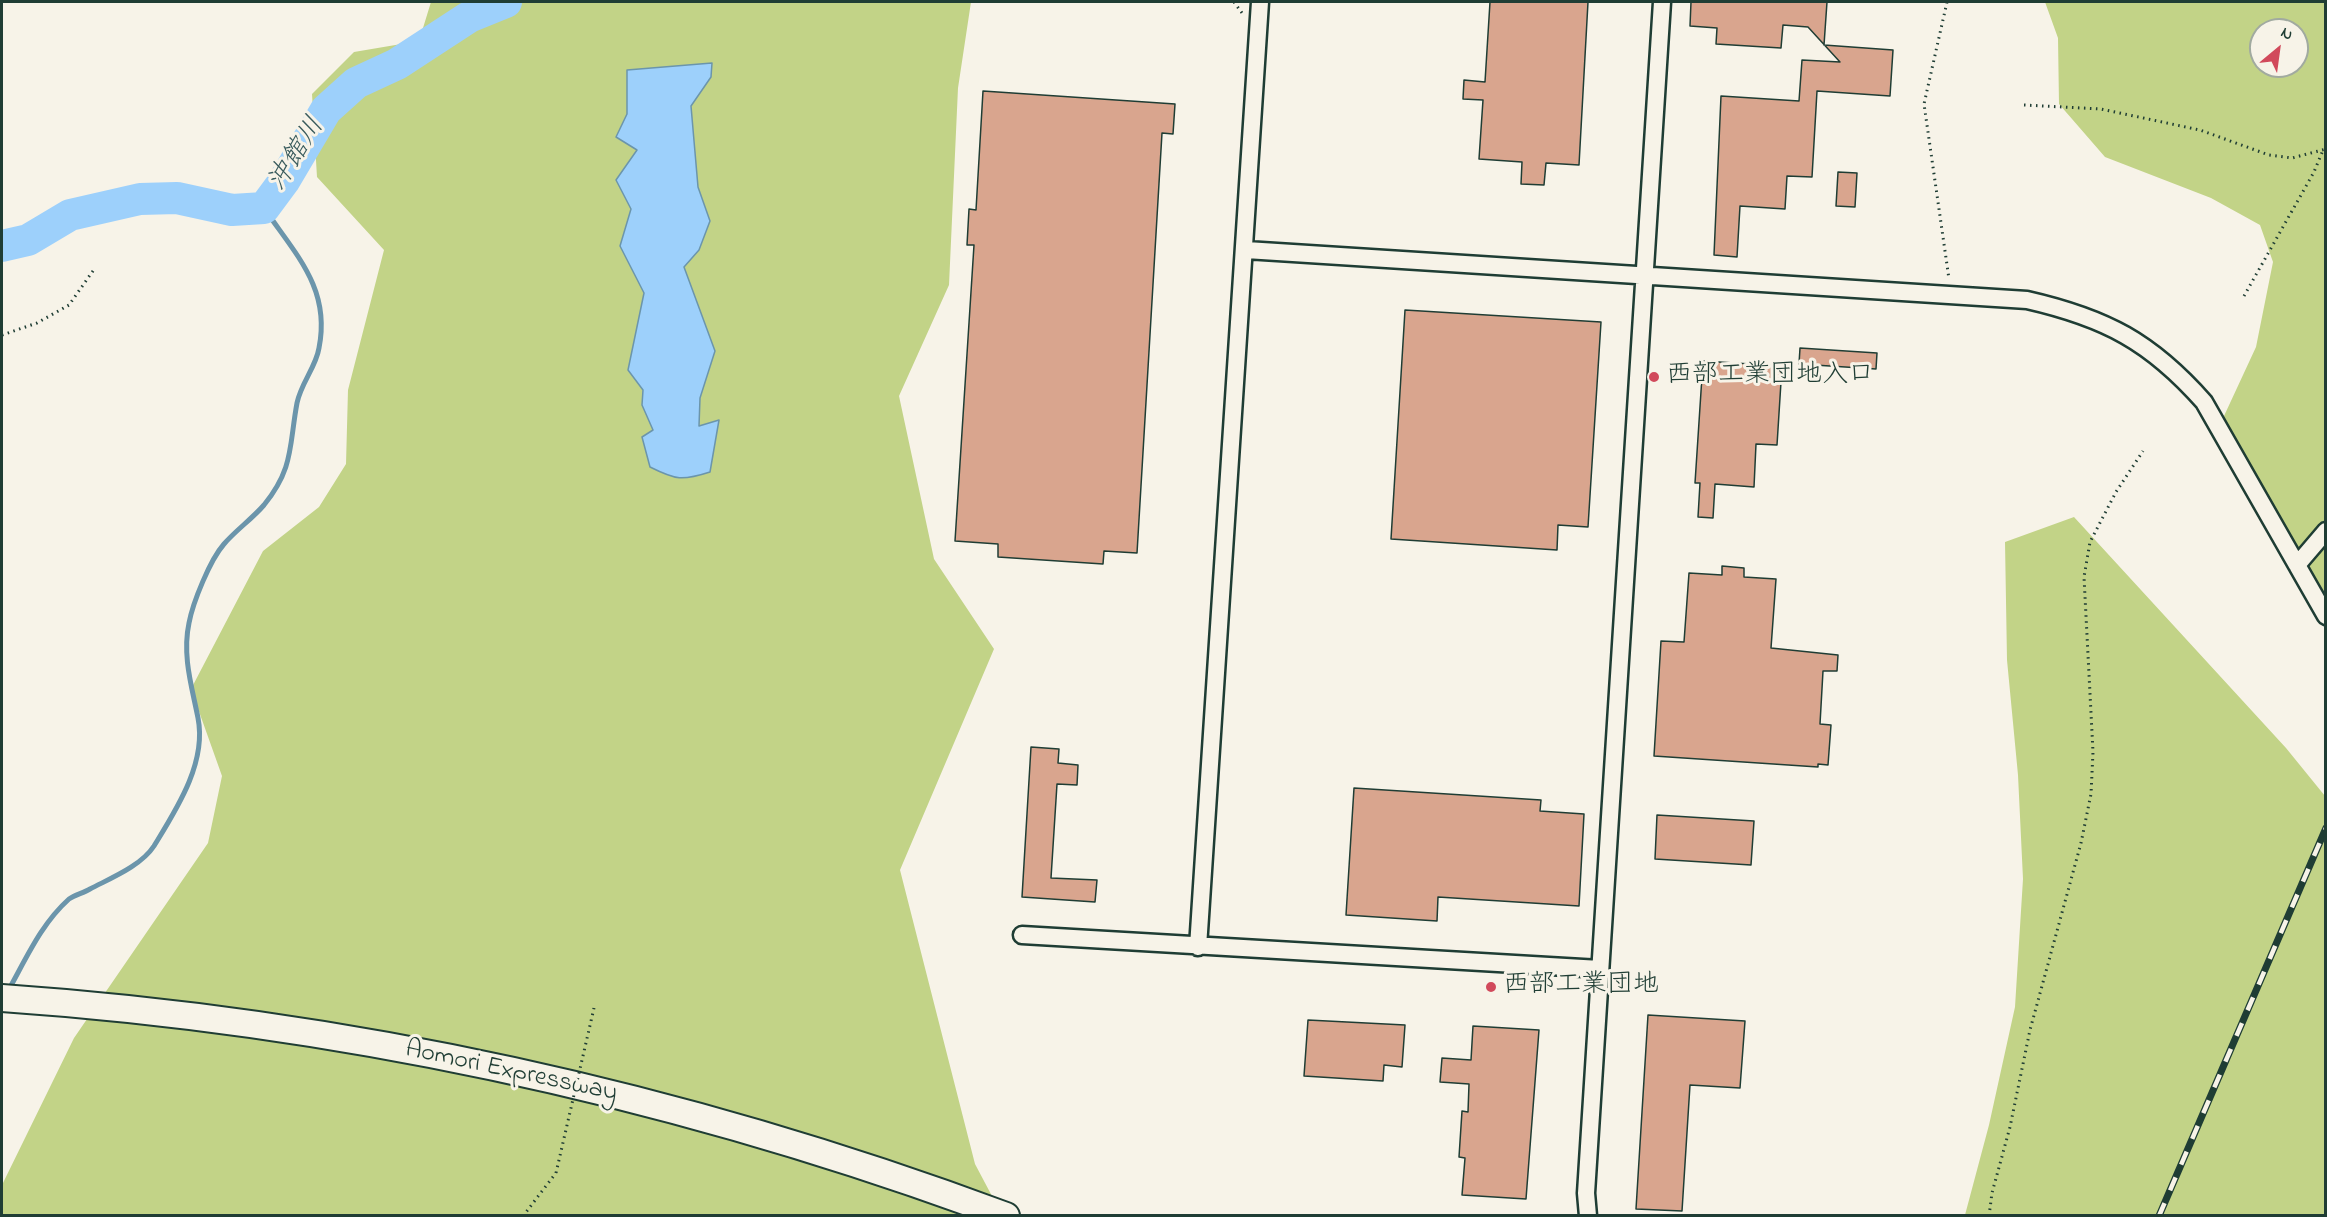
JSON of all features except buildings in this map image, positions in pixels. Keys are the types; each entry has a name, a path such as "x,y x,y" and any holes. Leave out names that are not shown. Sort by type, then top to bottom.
{"highway":[{"name":"Aomori Expressway","path":"2,999 89,1005 238,1022 497,1066 662,1105 786,1140 907,1179 1006,1215"}],"street":[{"path":"1198,947 1260,2"},
{"path":"1588,1215 1586,1193 1662,2"},
{"path":"1245,250 2027,300 2071,310 2113,327 2150,350 2180,375 2204,402 2325,616"},
{"path":"2297,565 2325,531"},
{"path":"1022,935 1600,969"}],"path":[{"path":"1947,2 1924,104 1952,295"},
{"path":"2024,105 2101,109 2200,130 2269,155 2292,158 2324,149"},
{"path":"2244,296 2314,172 2324,149"},
{"path":"2,335 38,323 69,305 95,268"},
{"path":"1989,1215 1992,1193 2010,1127 2030,1030 2091,794 2093,752 2084,577 2090,542 2116,492 2143,451"},
{"path":"523,1215 556,1173 594,1008"}],"green space":[{"path":"431,2 971,2 958,88 949,285 899,396 934,559 994,649 900,870 975,1164 1002,1215 2,1216 2,1185 74,1038 208,843 222,776 191,689 263,551 319,507 346,464 348,390 384,250 317,177 312,94 354,52 419,41","holes":["711,77 691,106 698,187 710,221 699,250 683,267 715,351 700,398 699,426 719,421 650,467 653,430 642,405 643,390 628,370 644,293 620,246 631,209 616,180 637,150 616,137 627,114"]},
{"path":"2045,2 2325,2 2325,616 2230,450 2224,416 2256,347 2273,262 2260,225 2211,198 2105,157 2059,104 2058,38"},
{"path":"2074,517 2286,748 2325,796 2325,1215 1965,1215 1989,1125 2015,1007 2023,879 2018,775 2007,660 2005,542"}],"water":[{"path":"712,63 711,77 691,106 698,187 710,221 699,250 684,267 715,351 700,398 699,426 719,420 710,472 679,478 666,475 650,467 642,437 653,430 642,405 643,390 628,370 644,293 620,246 631,209 616,180 637,150 616,137 627,114 627,70"}],"waterway":[{"name":"沖館川","path":"2,246 28,240 70,215 140,199 177,198 232,210 264,208 284,181 326,110 356,83 397,64 469,17 506,2"},
{"path":"8,991 42,931 69,899 125,871 141,860 154,846 180,802 194,769 200,735 187,659 187,635 191,614 198,593 219,551 264,505 281,480 289,456 299,396 319,348 320,307 315,289 298,257 264,208"}],"railway":[{"path":"2159,1216 2326,828"}],"place":[{"name":"西部工業団地入口","path":"1654,377"},
{"name":"西部工業団地","path":"1491,987"}]}
